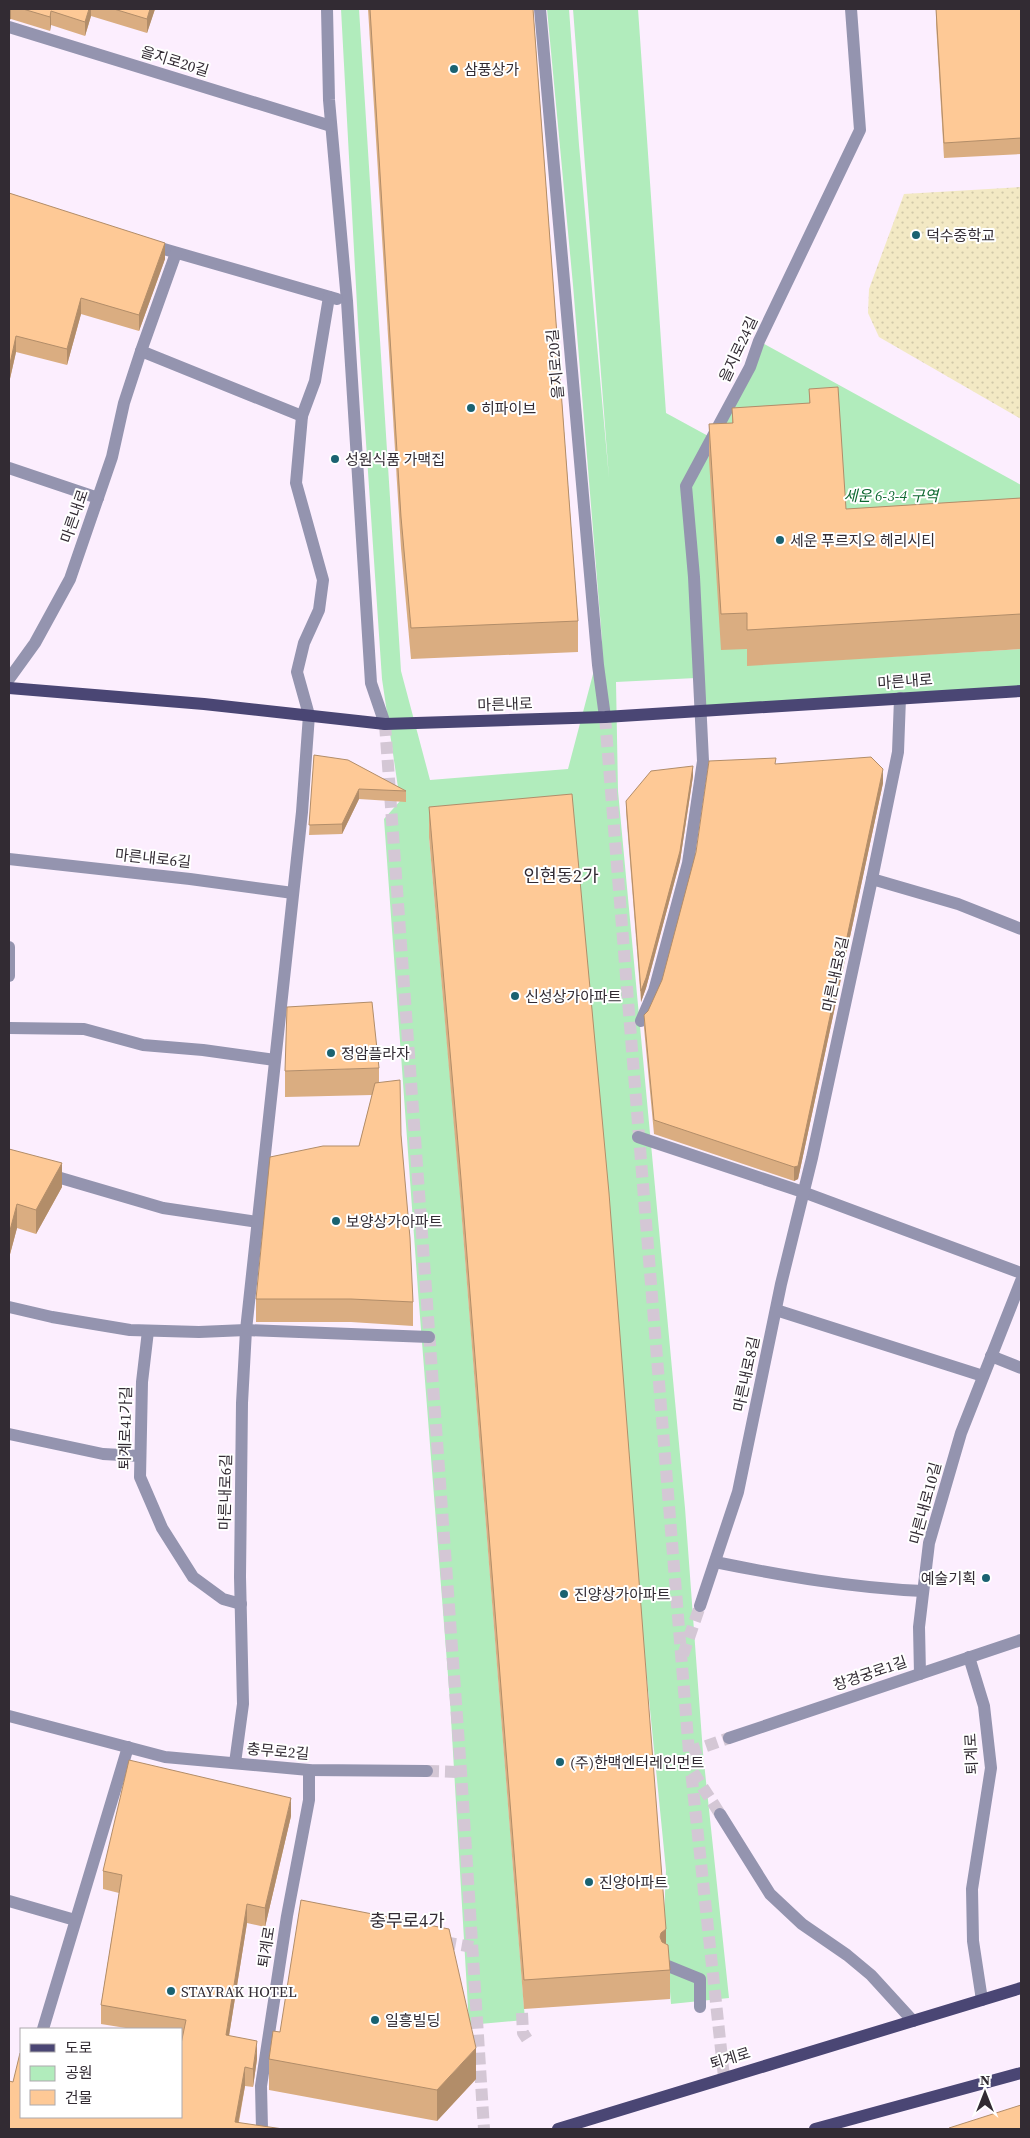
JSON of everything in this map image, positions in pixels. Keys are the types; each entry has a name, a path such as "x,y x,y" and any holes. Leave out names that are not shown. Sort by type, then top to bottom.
{"main road":[{"name":"마른내로","path":"9,688 204,704 385,724 605,717 1021,691"},
{"name":"퇴계로","path":"558,2129 1021,1988"},
{"path":"815,2129 1021,2073"}],"street":[{"path":"326,9 329,100 347,301 372,683 385,724"},
{"name":"을지로20길","path":"540,9 598,665 605,717"},
{"name":"을지로24길","path":"702,711 694,577 686,486 750,367 759,341 860,130 850,9"},
{"name":"을지로20길","path":"9,27 331,126"},
{"path":"139,242 347,301"},
{"name":"마른내로","path":"9,679 35,644 70,579 112,457 124,403 176,254"},
{"path":"309,715 297,672 304,644 319,610 323,580 296,483 302,416 315,381 329,297"},
{"path":"141,351 302,416"},
{"path":"9,468 98,498"},
{"name":"마른내로8길","path":"700,1606 738,1492 898,752 900,698"},
{"path":"642,1021 654,991 688,863 704,761 702,711"},
{"name":"마른내로6길","path":"235,1763 244,1704 241,1604 242,1402 246,1330 293,893 309,715"},
{"name":"마른내로6길","path":"9,859 190,879 293,893"},
{"path":"872,879 958,904 1021,929"},
{"path":"9,947 9,976"},
{"path":"9,1028 84,1029 143,1045 203,1050 275,1060"},
{"path":"638,1137 803,1192 1021,1273"},
{"path":"37,1171 162,1208 258,1222"},
{"name":"마른내로10길","path":"920,1674 919,1627 929,1543 961,1434 1021,1281"},
{"path":"9,1307 130,1330 200,1332 246,1330 430,1337"},
{"path":"776,1310 983,1376"},
{"name":"퇴계로41가길","path":"148,1331 142,1382 140,1477 162,1528 193,1576 223,1599 241,1604"},
{"path":"991,1356 1021,1368"},
{"path":"9,1434 103,1454 140,1456"},
{"path":"715,1562 804,1580 888,1590 923,1592"},
{"name":"창경궁로1길","path":"729,1738 1021,1640"},
{"name":"퇴계로","path":"969,1657 984,1706 991,1768 972,1889 973,1941 982,2000"},
{"name":"충무로2길","path":"9,1716 165,1757 308,1770 427,1771"},
{"path":"42,2028 128,1747"},
{"name":"퇴계로","path":"262,2129 262,2086 292,1917 308,1800 308,1770"},
{"path":"720,1814 770,1894 802,1924 847,1955 871,1975 913,2021"},
{"path":"9,1901 75,1920"},
{"path":"668,1966 700,1979 700,2007"}],"sand":[{"path":"1021,187 1021,419 879,337 868,313 869,289 904,194"}],"green space":[{"path":"341,9 359,9 401,671 430,780 568,769 602,640 573,285 547,9 569,9 579,145 609,478 573,9 638,9 666,413 710,437 683,483 696,678 616,682 618,791 685,1508 703,1753 729,1998 671,2004 664,1917 666,1870 639,1599 429,837 458,1168 525,2020 469,2025 450,1701 384,819 400,801 382,679 358,324"},
{"name":"세운 6-3-4 구역","path":"759,341 1021,485 1021,534 846,545 710,459 717,577 747,649 747,665 1021,649 1021,691 702,711 686,486"}],"building":[{"path":"23,9 89,9 85,22 51,11 50,17"},
{"path":"114,9 150,9 147,19"},
{"path":"370,9 533,9 578,621 411,628 401,517"},
{"path":"936,9 1021,9 1021,138 944,143"},
{"path":"9,193 165,243 139,315 81,298 67,349 16,336 9,368"},
{"name":"세운 푸르지오 헤리시티","path":"838,387 846,509 1021,498 1021,614 747,630 747,613 721,614 709,424 733,423 732,408 810,403 809,389"},
{"path":"314,755 348,760 406,791 359,789 342,824 309,825"},
{"path":"871,757 883,769 798,1166 794,1167 654,1120 644,1015 648,1011 662,980 696,852 709,761 776,758 775,764"},
{"path":"693,766 680,851 641,991 626,801 651,771"},
{"name":"진양상가아파트","path":"572,794 609,1193 666,1929 661,1933 660,1937 662,1942 668,1945 670,1970 524,1980 461,1179 429,807"},
{"path":"372,1002 379,1068 285,1071 287,1007"},
{"name":"보양상가아파트","path":"400,1080 401,1135 410,1238 413,1302 351,1299 256,1299 270,1157 323,1146 359,1146 375,1083"},
{"path":"9,1149 62,1163 36,1210 17,1204 9,1234"},
{"path":"129,1760 291,1798 265,1908 247,1904 226,2035 257,2041 253,2069 245,2067 235,2122 283,2129 9,2129 9,2081 13,2082 20,2053 20,2118 182,2118 182,2039 186,2020 101,2005 122,1875 103,1871"},
{"name":"일흥빌딩","path":"301,1900 449,1929 476,2048 437,2090 269,2059 273,2031 280,2032"},
{"path":"1021,2105 1021,2129 949,2129 949,2128"}],"tunnel":[{"path":"605,717 689,1752 724,2077"},
{"path":"385,724 461,1772 484,2129"},
{"path":"683,1655 700,1606"},
{"path":"689,1752 729,1738"},
{"path":"427,1771 461,1772"},
{"path":"693,1772 720,1814"},
{"path":"444,1942 473,1947"},
{"path":"522,2013 523,2033 527,2039"}],"place":[{"name":"삼풍상가","path":"454,69"},
{"name":"덕수중학교","path":"916,235"},
{"name":"히파이브","path":"471,408"},
{"name":"성원식품 가맥집","path":"335,459"},
{"name":"세운 푸르지오 헤리시티","path":"780,540"},
{"name":"신성상가아파트","path":"515,996"},
{"name":"정암플라자","path":"331,1053"},
{"name":"보양상가아파트","path":"336,1221"},
{"name":"예술기획","path":"986,1578"},
{"name":"진양상가아파트","path":"564,1594"},
{"name":"(주)한맥엔터레인먼트","path":"560,1762"},
{"name":"진양아파트","path":"589,1882"},
{"name":"STAYRAK HOTEL","path":"171,1991"},
{"name":"일흥빌딩","path":"375,2020"}],"district":[{"name":"인현동2가","path":"561,875"},
{"name":"충무로4가","path":"407,1920"}]}
